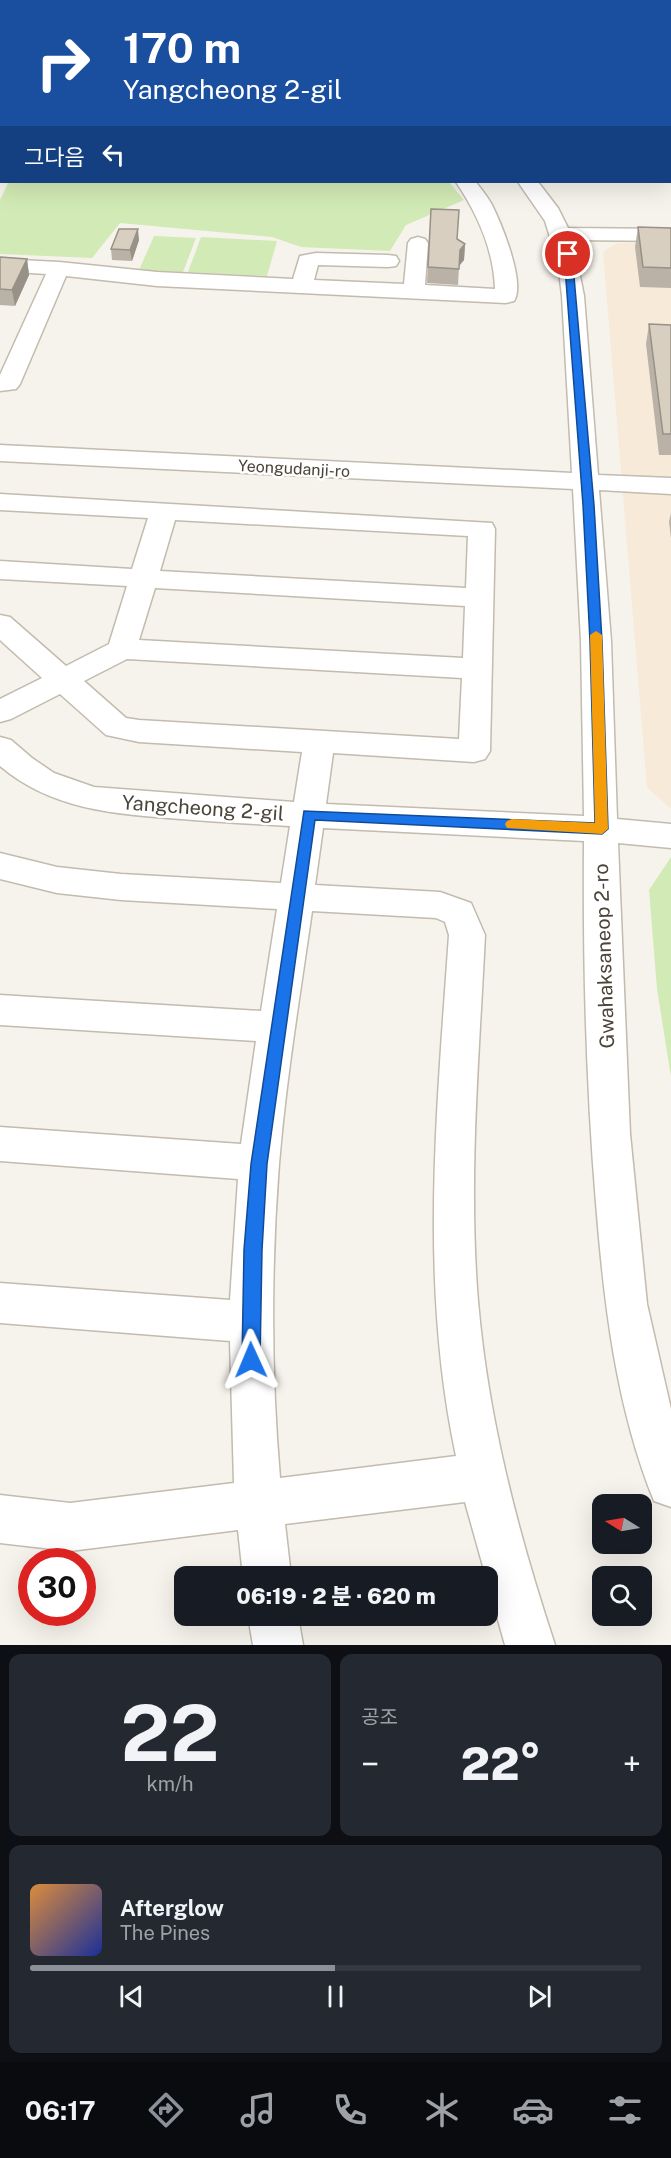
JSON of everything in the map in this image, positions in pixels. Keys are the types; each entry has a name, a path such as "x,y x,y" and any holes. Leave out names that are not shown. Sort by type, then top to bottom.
{"street":[{"path":"0,265 59,268 157,279 506,296 505,268 482,204 467,183"},
{"name":"Gwahaksaneop 2-ro","path":"529,183 544,202 562,234 568,254 573,296 596,641 602,829 601,896 610,1134 626,1304 649,1412 671,1484"},
{"path":"562,234 671,235"},
{"path":"414,292 418,243"},
{"path":"302,286 308,261 316,258 388,261"},
{"path":"0,384 8,384 59,268"},
{"name":"Yeongudanji-ro","path":"0,453 671,486"},
{"path":"0,502 482,529 474,751 139,731 117,727 0,624"},
{"path":"122,649 164,511"},
{"path":"0,570 480,598"},
{"path":"0,712 122,649 477,669"},
{"path":"266,1566 258,1504 253,1428 251,1322 259,1164 319,741"},
{"name":"Yangcheong 2-gil","path":"0,748 41,782 70,794 93,799 309,815 602,829 671,836"},
{"path":"0,866 57,880 121,887 440,905 459,913 467,935 453,1180 454,1256 461,1344 484,1476 516,1604 530,1645"},
{"path":"0,1010 277,1026"},
{"path":"0,1144 259,1164"},
{"path":"0,1302 251,1322"},
{"path":"0,1519 70,1527 484,1476"},
{"path":"275,1626 278,1645"}],"shaded area":[{"path":"617,243 671,244 671,809 647,787 603,252"}],"green space":[{"path":"8,183 450,183 464,200 406,225 390,251 301,247 272,237 120,223 92,258 0,254 0,200"},
{"path":"154,236 196,238 183,272 139,270"},
{"path":"201,237 277,241 267,276 188,272"},
{"path":"671,857 671,1077 657,989 649,890"}],"building":[{"path":"431,209 459,210 457,239 465,244 460,250 459,269 428,267"},
{"path":"638,227 671,228 671,268 643,267"},
{"path":"119,229 138,229 130,250 111,249"},
{"path":"0,257 27,259 12,290 0,289"},
{"path":"649,324 671,325 671,434 663,434"}],"slow traffic":[{"path":"512,824 602,829 596,635"}],"route":[{"path":"251,1360 253,1250 259,1164 309,815 602,829 596,641 588,505 568,254"}]}
